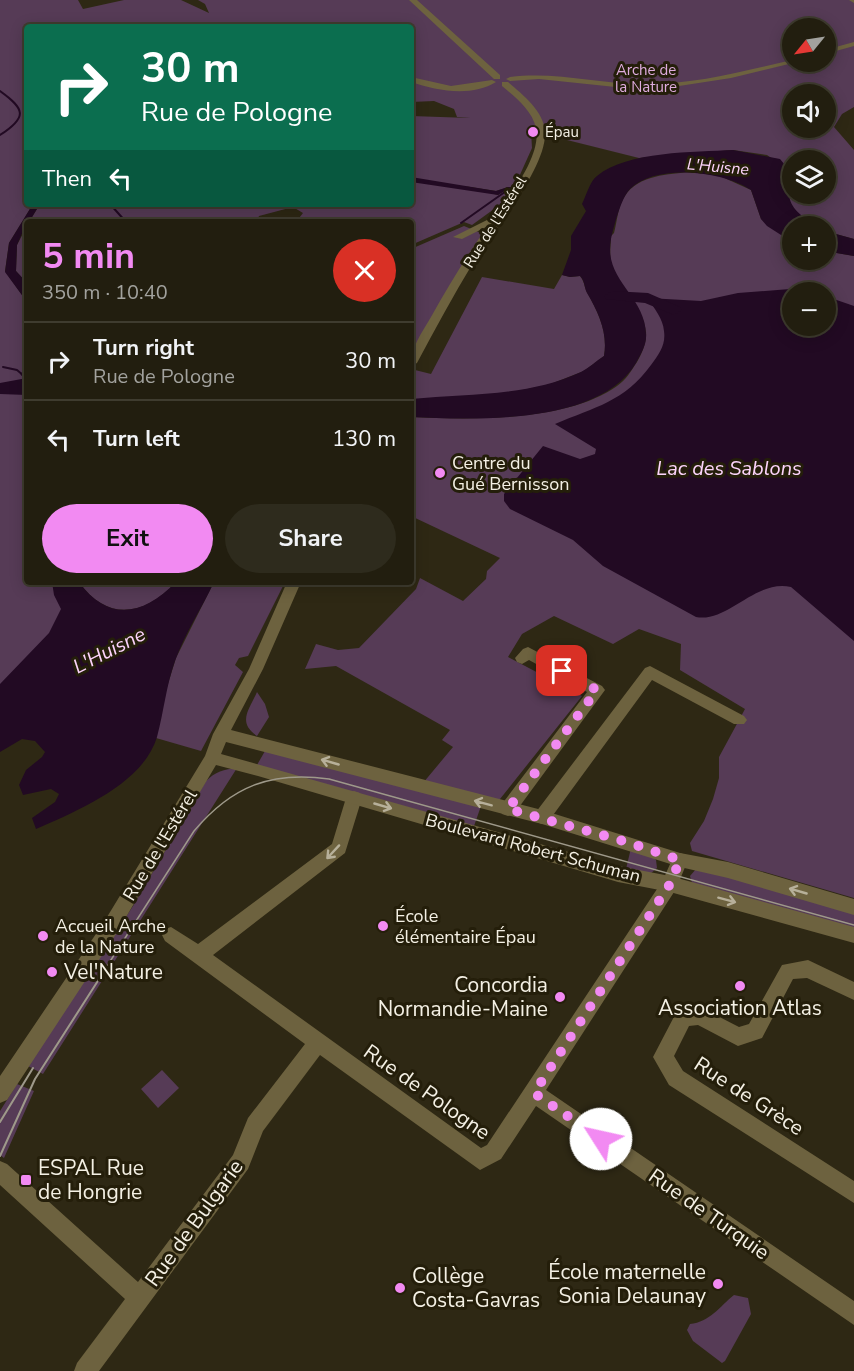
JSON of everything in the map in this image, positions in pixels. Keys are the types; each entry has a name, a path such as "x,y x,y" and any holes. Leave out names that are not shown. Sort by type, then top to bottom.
{"street":[{"name":"Rue de l'Estérel","path":"413,0 533,112 541,134 540,149 511,201 486,235 414,358"},
{"path":"836,49 854,44"},
{"path":"414,80 446,90 501,81 555,76 625,86 656,86 782,64"},
{"path":"458,237 499,218"},
{"name":"Rue de l'Estérel","path":"0,1094 110,928 212,758 221,734 256,669 293,585"},
{"path":"508,809 597,690 528,653 522,658"},
{"path":"542,817 650,672 739,720"},
{"name":"Boulevard Robert Schuman","path":"221,734 542,817 680,860 728,870 854,907"},
{"name":"Boulevard Robert Schuman","path":"212,758 618,874 670,884 854,935"},
{"path":"198,955 339,848 354,798"},
{"name":"Rue de Pologne","path":"171,935 480,1160 494,1152 534,1093 670,884 680,860"},
{"name":"Rue de Grèce","path":"854,991 808,969 788,971 755,1030 738,1037 700,1016 684,1017 663,1058 676,1078 854,1193"},
{"name":"Rue de Bulgarie","path":"85,1371 241,1162 255,1125 318,1042"},
{"name":"Rue de Turquie","path":"534,1093 854,1314"},
{"path":"0,1171 140,1298"}],"green space":[{"name":"Arche de la Nature","path":"0,0 78,0 83,9 124,0 181,0 209,13 205,4 198,0 854,0 854,107 842,114 836,124 836,84 782,84 782,138 836,138 836,129 854,150 854,239 836,234 836,216 801,216 790,204 836,204 836,150 782,150 782,165 767,155 733,150 639,158 531,131 532,148 514,188 508,187 496,191 464,186 498,195 509,188 514,189 505,201 472,225 464,222 414,244 414,219 298,219 303,213 293,207 414,207 414,116 470,118 457,117 454,109 434,101 414,102 414,24 24,24 24,207 31,207 9,243 5,271 24,298 24,585 71,585 82,608 0,705"},
{"path":"691,172 720,176 751,190 761,219 782,235 782,270 836,270 836,253 854,256 854,898 692,851 690,843 704,821 713,799 719,778 719,757 745,709 680,670 681,644 639,629 613,644 554,616 522,634 508,657 582,696 496,804 423,783 453,747 442,740 450,730 336,666 305,669 316,644 338,650 359,648 416,589 420,578 463,601 486,579 487,571 500,558 414,517 414,417 489,418 545,412 596,398 620,384 639,359 645,344 646,332 637,307 612,268 611,236 614,233 625,196 638,184 655,177"},
{"path":"38,207 293,207 259,216 260,219 31,219"},
{"path":"464,226 486,235 414,358 414,248"},
{"path":"24,232 24,280 16,271 17,245"},
{"path":"562,275 580,276 583,280 602,324 605,339 604,356 584,371 548,385 414,411 414,370 431,374 482,277 554,289"},
{"path":"82,585 173,585 152,602 126,610 114,609 102,604"},
{"path":"212,585 284,585 248,656 239,658 235,665 243,672 201,751 156,738 163,700 176,658"},
{"path":"257,692 265,704 269,717 257,736 247,726 246,716"},
{"path":"265,751 481,806 474,826 257,765"},
{"path":"237,768 43,1074 28,1066 133,906 206,781 220,771"},
{"path":"631,848 652,855 656,860 657,868 650,874 626,869"},
{"path":"696,869 854,914 854,932 692,883 690,876"},
{"path":"162,1070 179,1088 158,1108 141,1089"},
{"path":"17,1084 34,1091 4,1158 0,1155 0,1111"},
{"path":"734,1295 748,1298 751,1314 722,1363 693,1341 687,1330 690,1324 709,1317"}],"water":[{"name":"L'Huisne","path":"733,150 780,159 782,161 782,204 792,204 802,216 782,216 782,236 761,219 751,190 739,183 707,174 690,173 672,173 642,181 627,193 618,212 611,239 610,253 613,266 639,308 646,334 642,353 618,383 594,398 565,408 534,414 468,419 414,417 414,399 498,393 540,386 581,372 604,356 605,340 602,324 583,280 580,276 562,275 571,250 571,236 586,211 582,204 592,181 597,176 626,162 662,154"},
{"path":"414,177 496,191 508,187 515,188 509,188 498,195 414,182"},
{"path":"31,207 38,207 31,219 24,219 24,229 17,245 16,271 24,280 24,298 5,272 9,243"},
{"path":"836,234 854,239 854,256 836,253"},
{"name":"Lac des Sablons","path":"782,290 782,336 836,336 836,300 854,306 854,641 791,587 778,586 765,589 719,614 696,617 603,566 573,540 510,509 504,501 504,494 543,446 580,459 595,454 596,449 555,424 608,402 630,387 651,365 661,349 664,336 662,322 648,298 701,301 738,293"},
{"path":"24,379 24,395 0,394 0,383"},
{"name":"L'Huisne","path":"52,585 82,585 102,604 114,609 126,610 151,602 173,585 212,585 175,661 157,737 149,754 138,769 107,794 36,829 32,818 55,802 59,794 51,789 23,795 19,785 26,770 45,752 35,741 22,739 0,752 0,684 49,633 61,609 54,595"}],"waterway":[{"path":"0,91 14,103 20,113 15,123 0,135"},
{"path":"461,223 509,189"},
{"path":"113,207 123,219"},
{"path":"612,296 648,298 674,310"},
{"path":"3,367 17,370 24,376"}],"tram line":[{"path":"109,963 194,831 208,816 223,803 254,785 289,777 329,779 854,925"},
{"path":"0,1156 35,1079 110,962"},
{"path":"0,1122 33,1068"}],"place":[{"name":"Épau","path":"533,132"},
{"name":"Centre du Gué Bernisson","path":"440,473"},
{"name":"École élémentaire Épau","path":"383,926"},
{"name":"Accueil Arche de la Nature","path":"43,936"},
{"name":"Vel'Nature","path":"52,972"},
{"name":"Association Atlas","path":"740,986"},
{"name":"Concordia Normandie-Maine","path":"560,997"},
{"name":"ESPAL Rue de Hongrie","path":"26,1180"},
{"name":"École maternelle Sonia Delaunay","path":"718,1284"},
{"name":"Collège Costa-Gavras","path":"400,1288"}],"route":[{"path":"562,671 597,690 508,809 627,842 680,860 670,884 534,1093 601,1139"}]}
